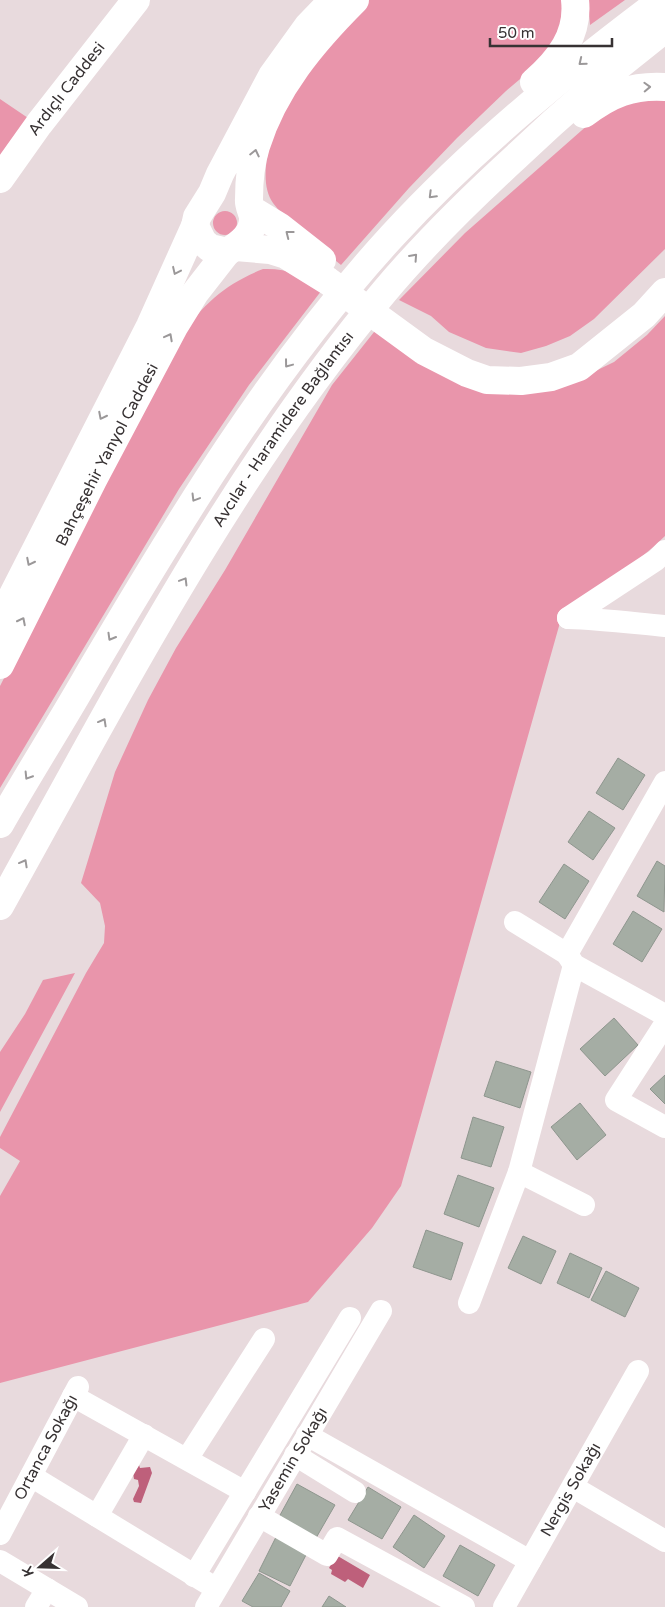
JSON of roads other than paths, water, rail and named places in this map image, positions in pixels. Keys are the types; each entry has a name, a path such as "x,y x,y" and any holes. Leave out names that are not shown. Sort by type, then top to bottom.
{"main road":[{"name":"Ardıçlı Caddesi","path":"0,179 39,124 136,0"},
{"path":"333,0 308,26 272,76 220,174 212,193 197,217 195,226 203,242 218,251 232,249 270,250 286,256 328,281 424,351 467,373 487,380 521,381 551,377 579,367 644,315 665,292"},
{"path":"232,249 248,235 253,220 250,206 256,147 285,82 307,51 355,0"},
{"path":"467,161 485,130 508,104 551,66 561,53 572,35 576,13 575,0"},
{"name":"Avcılar - Haramidere Bağlantısı","path":"0,824 203,484 272,386 318,325 392,236 498,131 662,0"},
{"name":"Avcılar - Haramidere Bağlantısı","path":"0,906 149,640 187,576 261,458 342,346 382,294 431,239 586,93 665,29"},
{"path":"514,159 548,140 612,94 631,88 665,87"},
{"path":"212,193 231,194 250,206 419,333 469,360 491,365 512,368 536,366 559,359 583,345 630,306 665,270"},
{"name":"Bahçeşehir Yanyol Caddesi","path":"0,620 150,326 195,226"},
{"name":"Bahçeşehir Yanyol Caddesi","path":"0,665 93,480 174,327 195,292 232,249"}],"street":[{"path":"665,551 656,560 568,618 611,619 640,625 665,626"},
{"path":"469,1303 519,1172 571,960 665,782"},
{"path":"515,922 571,960 664,1013 616,1100 665,1127"},
{"path":"519,1172 584,1205"},
{"name":"Yasemin Sokağı","path":"209,1601 381,1311"},
{"name":"Yasemin Sokağı","path":"194,1576 350,1318"},
{"path":"187,1459 264,1339"},
{"name":"Nergis Sokağı","path":"504,1607 638,1371"},
{"name":"Ortanca Sokağı","path":"0,1534 76,1392 144,1435"},
{"path":"97,1516 144,1435 245,1492"},
{"path":"307,1435 530,1561"},
{"path":"295,1456 355,1492"},
{"path":"31,1476 194,1576 209,1601"},
{"path":"573,1486 665,1541"},
{"path":"259,1516 327,1555 337,1538 464,1607"},
{"path":"0,1561 41,1598 77,1607"}]}
